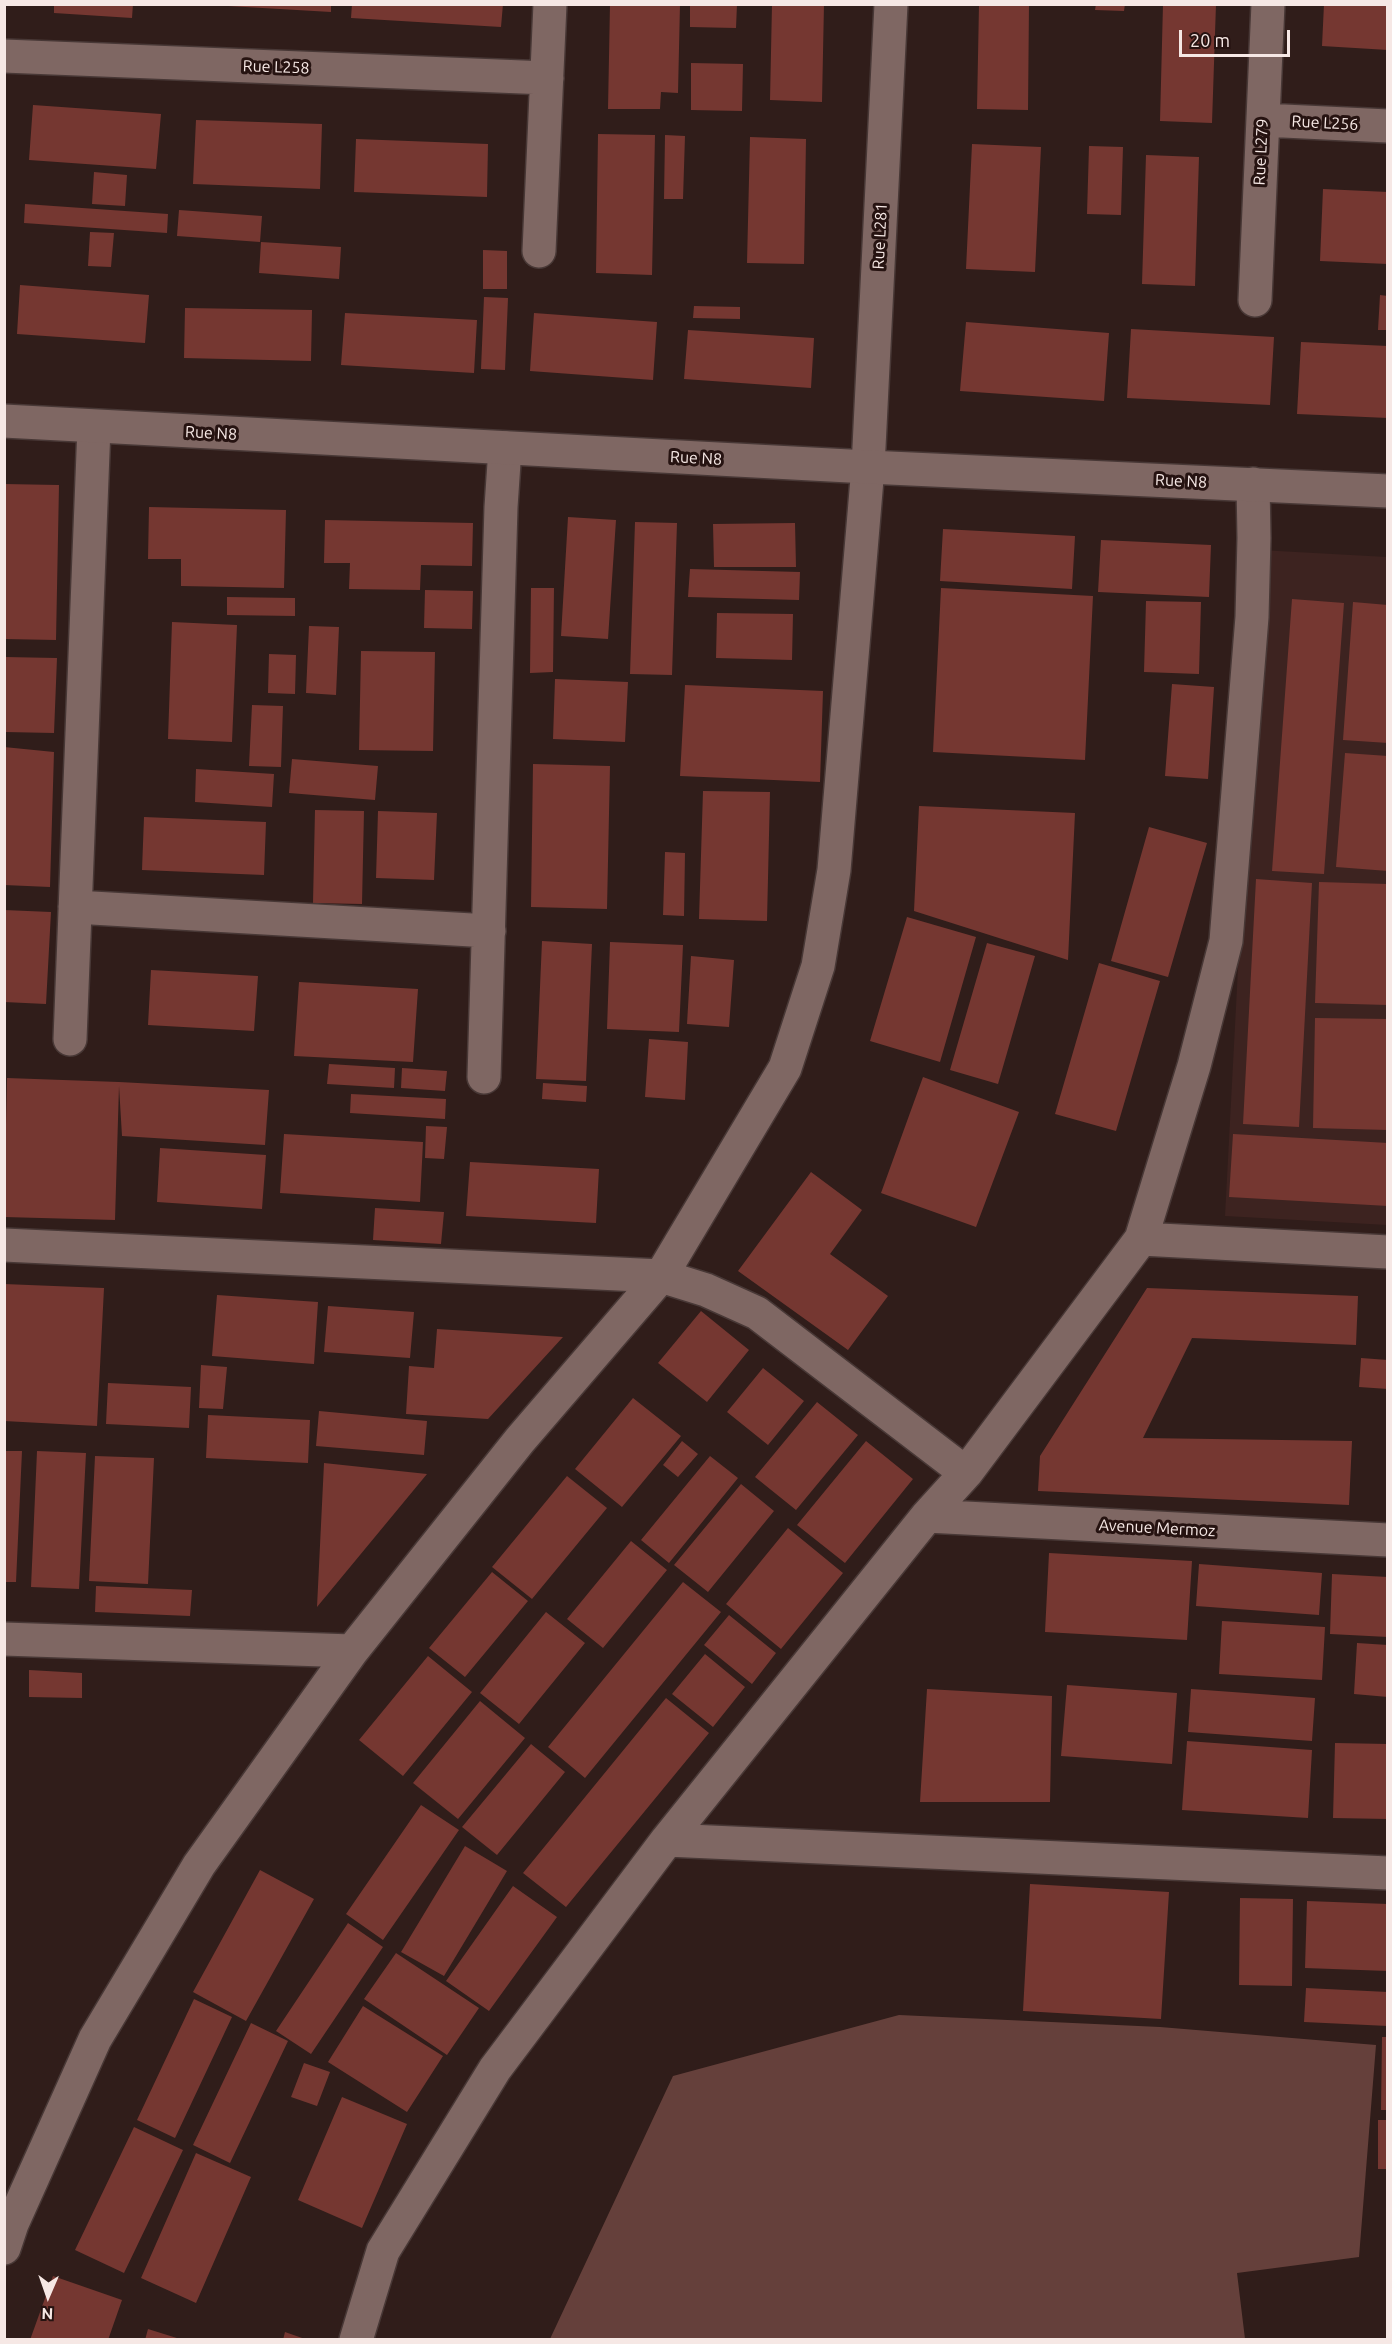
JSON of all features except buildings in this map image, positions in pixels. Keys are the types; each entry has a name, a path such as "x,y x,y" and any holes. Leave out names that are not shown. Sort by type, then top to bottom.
{"street":[{"path":"539,250 550,4"},
{"name":"Rue L281","path":"4,2248 12,2224 95,2039 199,1865 352,1651 520,1440 661,1276 785,1068 818,966 834,870 868,467 891,4"},
{"name":"Rue L279","path":"1255,300 1268,4"},
{"name":"Rue L258","path":"4,56 547,78"},
{"name":"Rue L256","path":"1263,120 1388,126"},
{"name":"Rue N8","path":"4,422 868,467 1388,490"},
{"path":"70,1039 93,427"},
{"path":"484,1077 501,507 505,448"},
{"path":"356,2340 383,2251 495,2069 667,1840 927,1516 966,1473 1141,1239 1194,1066 1226,941 1252,617 1253,484"},
{"path":"75,907 489,932"},
{"path":"1141,1239 1388,1252"},
{"path":"4,1245 661,1276 706,1290 757,1313 966,1473"},
{"name":"Avenue Mermoz","path":"927,1516 1388,1540"},
{"path":"4,1639 352,1651"},
{"path":"667,1840 1388,1873"}],"shaded area":[{"path":"1260,550 1387,557 1387,1225 1225,1216"},
{"path":"899,2015 1160,2027 1376,2045 1359,2257 1237,2273 1245,2339 550,2339 673,2076"}]}
